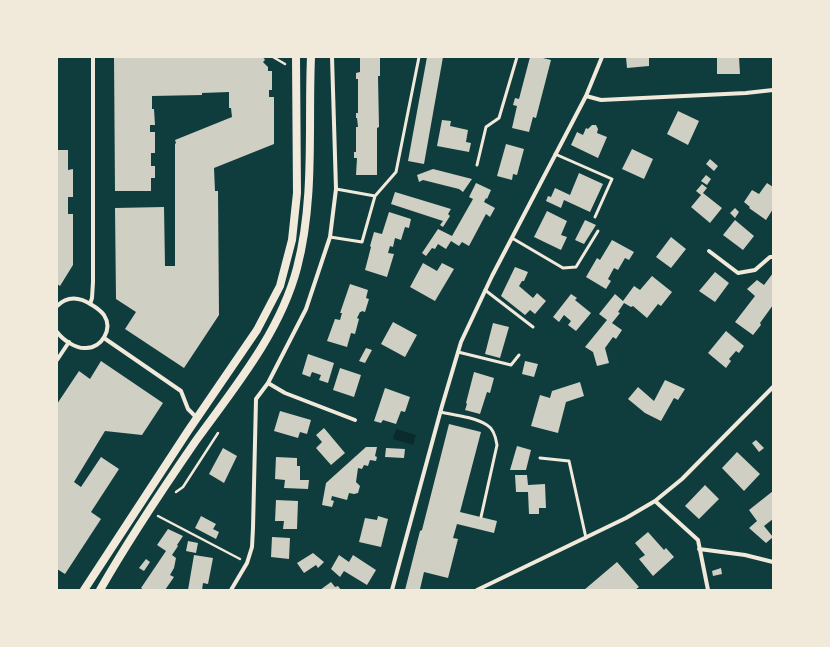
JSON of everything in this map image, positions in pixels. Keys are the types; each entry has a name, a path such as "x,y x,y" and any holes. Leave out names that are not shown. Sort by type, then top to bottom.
{"main road":[{"path":"84,590 197,418 257,330 280,286 292,240 297,193 296,57"},
{"path":"100,590 118,558 190,450 258,353 276,322 289,294 297,269 307,217 309,191 311,57"}],"street":[{"path":"90,304 93,282 93,57"},
{"path":"231,590 247,563 252,546 256,399 268,383 306,309 330,237 336,189 332,57"},
{"path":"392,590 440,412 458,352 468,326 485,290 586,96 602,57"},
{"path":"586,96 601,100 746,93 773,90"},
{"path":"709,251 738,273 755,270 770,257 773,257"},
{"path":"57,306 64,300 70,298 84,300 100,311 107,323 107,330 104,338 96,346 89,348 76,346 60,336 57,332"},
{"path":"104,338 181,391 188,409 197,418"},
{"path":"57,360 69,342"},
{"path":"268,383 285,392 355,420"},
{"path":"477,590 626,518 655,501 682,479 773,387"},
{"path":"655,501 698,540 708,590"},
{"path":"699,549 744,555 773,562"}],"lane":[{"path":"330,237 362,242 375,196 396,172 419,57"},
{"path":"477,165 486,127 499,118 517,57"},
{"path":"555,154 612,179 596,217"},
{"path":"336,189 375,196"},
{"path":"512,238 563,268 576,267 598,231"},
{"path":"485,290 533,327"},
{"path":"458,352 511,365 519,355"},
{"path":"440,412 467,418 488,426 496,436 497,445 481,517"},
{"path":"540,458 568,461 586,538"}],"path":[{"path":"171,495 183,487 218,432"},
{"path":"161,510 157,516 247,563"}],"water":[{"path":"396,429 416,435 413,445 393,439"}],"building":[{"path":"114,57 263,57 265,60 263,62 268,67 268,71 272,71 272,90 269,90 269,97 274,97 274,144 214,168 215,191 218,191 219,315 184,368 125,329 136,312 116,299 115,208 164,207 165,266 175,266 175,140 232,117 231,108 229,108 229,92 202,93 202,95 152,96 152,109 154,109 155,125 150,125 150,132 155,132 155,153 151,153 151,166 155,166 155,178 151,178 151,191 115,191"},
{"path":"360,57 380,57 380,76 378,76 379,127 377,128 377,175 356,175 357,158 354,158 354,152 356,152 356,127 358,127 356,113 358,113 358,79 356,79 356,73 360,72"},
{"path":"427,57 443,57 424,164 408,161"},
{"path":"530,57 539,57 551,60 536,118 533,117 529,132 512,128 517,106 513,105 515,98 519,99"},
{"path":"626,57 649,57 649,66 627,68"},
{"path":"717,57 739,57 740,74 717,74"},
{"path":"678,111 699,121 688,145 667,134"},
{"path":"442,120 451,121 450,126 468,130 466,142 471,143 469,152 437,146"},
{"path":"592,125 596,125 598,129 597,133 607,137 598,158 571,145 577,132 583,135 586,128 588,129"},
{"path":"506,144 524,149 517,175 513,174 512,180 497,176"},
{"path":"632,149 653,159 644,179 622,169"},
{"path":"57,150 68,150 68,170 73,169 73,197 68,197 68,214 73,214 73,265 60,286 57,284"},
{"path":"710,159 718,166 714,171 706,164"},
{"path":"433,169 472,179 463,192 459,189 423,180 419,182 417,175"},
{"path":"579,173 603,184 590,212 564,200 561,208 546,201 548,196 551,197 555,188 570,195"},
{"path":"706,175 711,179 707,185 701,181"},
{"path":"476,183 491,190 484,202 495,208 490,217 486,214 469,246 462,242 459,246 451,241 446,249 438,244 435,249 432,248 426,256 422,253 438,229 452,236 473,199 469,197"},
{"path":"767,183 773,187 773,209 766,220 749,208 750,207 744,202 752,190 759,194"},
{"path":"702,184 707,188 703,193 722,208 710,223 691,207 701,195 696,191"},
{"path":"395,192 451,209 448,214 450,216 443,227 440,225 443,221 391,204"},
{"path":"735,208 739,212 735,218 730,213"},
{"path":"547,211 567,221 561,235 567,237 561,250 534,237"},
{"path":"389,212 411,219 409,228 405,227 401,240 395,238 393,247 390,246 388,253 394,254 387,277 365,270 374,232 382,234"},
{"path":"585,220 596,225 584,244 575,240"},
{"path":"735,220 754,236 743,250 723,235"},
{"path":"671,237 686,249 671,268 656,257"},
{"path":"612,240 634,252 629,260 625,258 618,270 614,268 608,279 611,281 606,289 586,277 597,258 600,260"},
{"path":"423,263 437,271 442,263 454,269 435,301 410,287"},
{"path":"515,267 528,272 524,281 522,281 519,286 533,298 537,293 546,301 535,314 530,310 525,315 501,296"},
{"path":"715,272 729,283 715,302 699,291"},
{"path":"773,273 773,305 753,335 735,322 755,296 747,289 757,280 764,285"},
{"path":"652,276 672,292 661,306 658,304 647,318 633,306 631,307 624,303 618,312 620,313 612,323 622,330 616,339 613,337 605,348 609,363 597,366 593,352 585,347 607,320 599,314 615,294 623,301 634,286 640,290"},
{"path":"350,284 368,290 366,298 369,299 365,312 360,312 357,318 359,319 355,334 351,333 347,347 327,341 335,319 340,320 342,313 340,313"},
{"path":"571,294 577,298 575,300 591,313 576,331 568,325 571,321 564,315 559,322 553,317"},
{"path":"393,322 417,335 405,357 381,344"},
{"path":"493,323 509,327 500,358 485,354"},
{"path":"726,331 744,346 739,353 736,351 729,359 731,361 726,368 708,353"},
{"path":"366,348 372,350 365,363 359,361"},
{"path":"308,354 334,363 328,383 319,380 321,375 312,372 310,377 302,374"},
{"path":"101,361 163,403 142,435 105,431 74,482 81,487 101,457 119,469 91,512 101,519 65,574 57,569 57,404 79,371 90,379"},
{"path":"525,361 538,364 534,377 522,374"},
{"path":"340,368 361,375 354,397 333,390"},
{"path":"474,372 494,378 490,393 487,392 480,414 465,410"},
{"path":"665,380 685,389 678,400 674,398 661,421 645,413 628,399 638,387 654,401"},
{"path":"580,382 584,396 566,402 558,433 531,426 540,395 550,398 552,391"},
{"path":"385,388 410,397 405,412 401,411 396,424 383,420 381,423 374,421"},
{"path":"280,411 311,420 307,434 300,432 298,438 274,431"},
{"path":"449,424 481,432 460,512 497,521 494,533 457,524 453,538 458,539 448,578 424,572 420,589 405,590 420,531 422,530"},
{"path":"324,428 345,453 331,465 316,448 322,442 316,435"},
{"path":"756,440 764,448 759,452 752,443"},
{"path":"517,446 531,450 526,470 510,470"},
{"path":"366,447 377,447 375,456 377,457 376,461 370,460 368,466 364,465 362,469 358,468 356,482 360,486 358,493 349,493 347,500 332,496 331,500 334,501 332,507 322,505 326,483"},
{"path":"223,448 237,456 224,483 209,474"},
{"path":"386,448 405,449 404,458 385,457"},
{"path":"737,452 760,474 744,491 722,468"},
{"path":"276,457 297,458 297,466 300,466 300,480 309,480 308,489 284,488 285,480 275,479"},
{"path":"515,475 527,475 528,485 545,484 546,508 539,508 539,514 529,514 528,492 516,492"},
{"path":"705,485 719,499 699,519 685,506"},
{"path":"773,491 773,519 764,526 773,537 766,543 749,528 757,521 749,510"},
{"path":"276,500 298,501 297,529 283,529 284,521 275,521"},
{"path":"201,516 216,524 213,529 219,532 216,539 195,528"},
{"path":"378,516 388,519 381,547 359,542 365,518 377,520"},
{"path":"168,529 183,536 172,555 176,558 174,568 170,575 174,577 165,590 144,590 141,588 166,551 157,545"},
{"path":"648,532 664,550 666,548 674,557 653,576 639,559 645,555 635,543"},
{"path":"272,537 290,538 289,559 271,557"},
{"path":"188,541 198,543 196,553 186,551"},
{"path":"313,553 324,562 318,568 316,565 304,573 297,563"},
{"path":"194,555 213,558 208,584 203,583 202,590 188,590"},
{"path":"339,555 349,562 353,555 376,570 367,585 344,571 340,577 331,569"},
{"path":"146,559 150,562 144,571 139,568"},
{"path":"617,562 639,587 635,590 584,590"},
{"path":"721,568 722,574 713,576 712,571"},
{"path":"331,582 335,587 338,586 341,590 320,590"}]}
